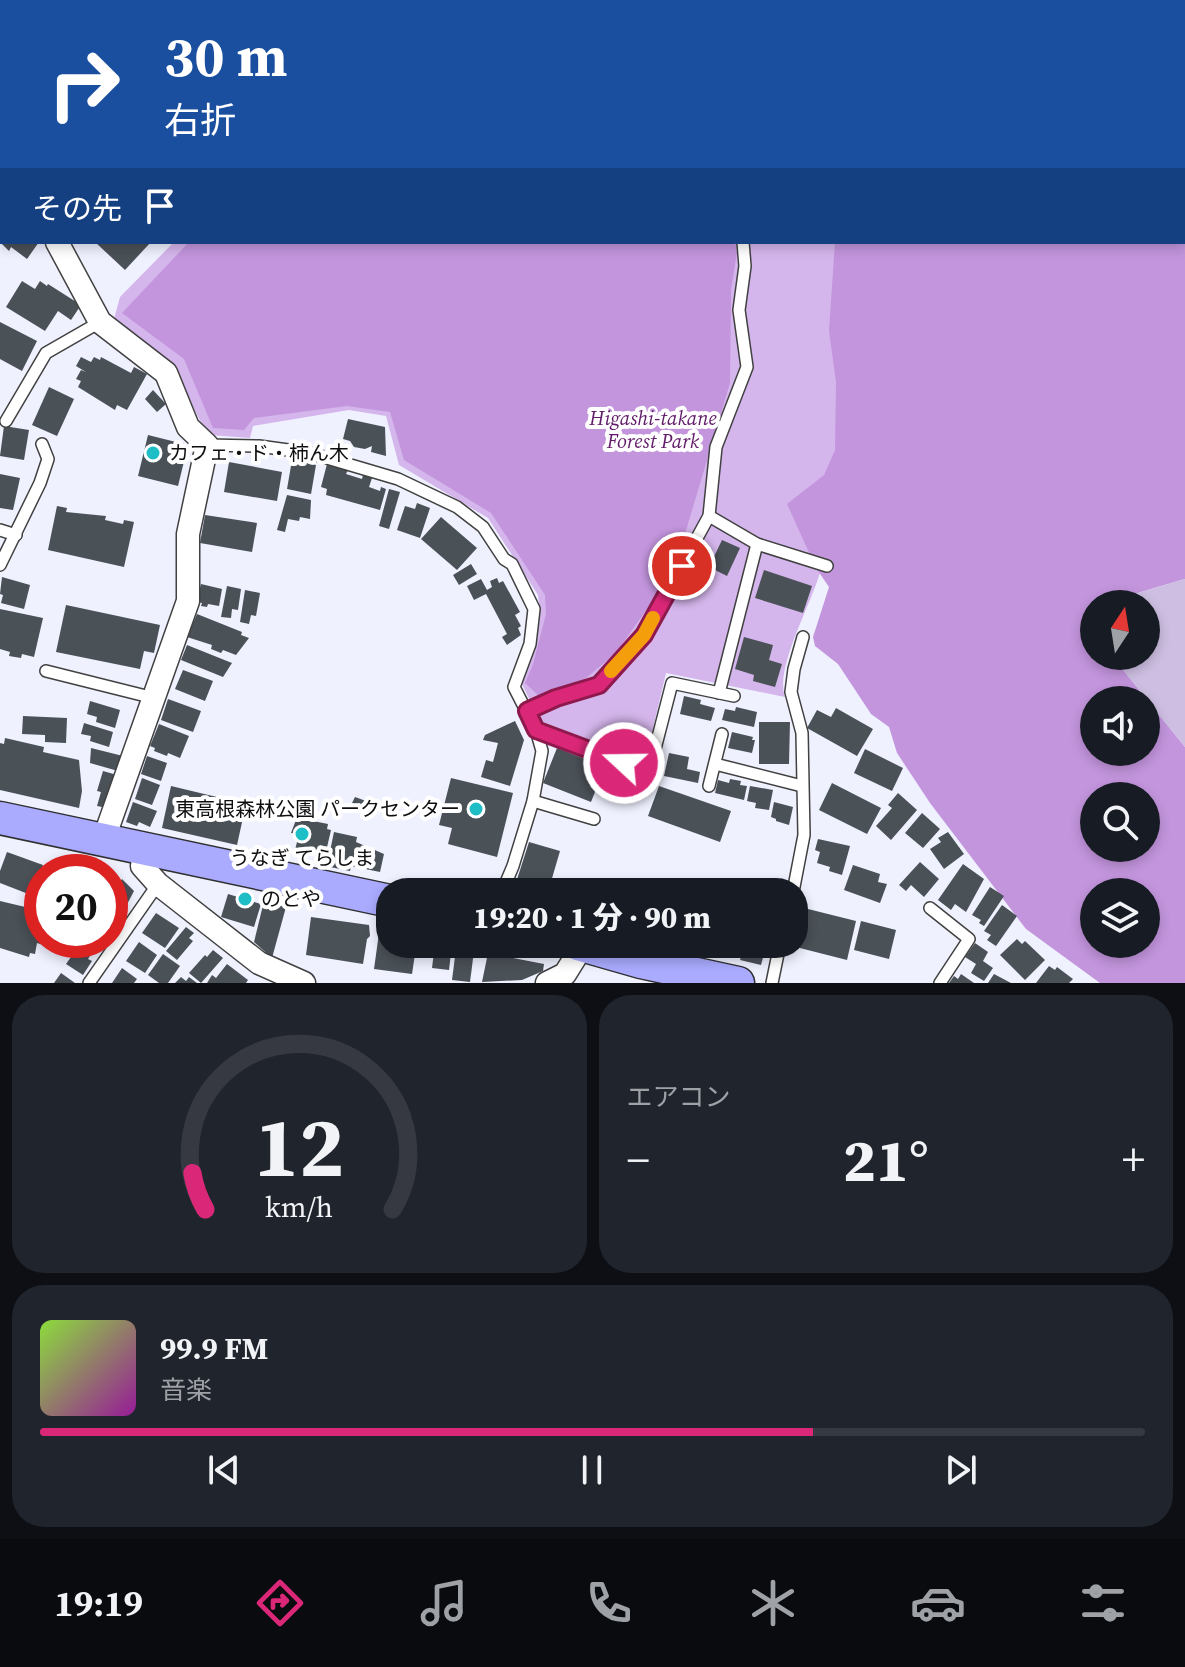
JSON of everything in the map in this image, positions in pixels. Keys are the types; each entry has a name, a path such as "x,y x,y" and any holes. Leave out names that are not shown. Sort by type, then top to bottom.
{"street":[{"path":"58,244 100,322 166,373 188,427 207,445 188,534 188,601 103,841"},
{"path":"0,818 376,898"},
{"path":"145,849 142,866 158,884 259,963 304,983"},
{"path":"547,983 565,974 573,958"},
{"path":"608,958 641,973 738,983"}],"lane":[{"path":"527,711 599,685 644,635 709,516 716,447 747,367 739,310 745,266 743,244"},
{"path":"6,421 46,353 100,322"},
{"path":"0,565 48,459 42,444"},
{"path":"207,445 259,446 296,451 398,479 457,507 483,527 504,559 512,564 534,609 530,644 514,687 536,730 542,751 533,801 508,878"},
{"path":"709,516 757,544 827,566"},
{"path":"0,530 16,535"},
{"path":"719,693 757,544"},
{"path":"796,878 804,835 802,733 791,692 803,637"},
{"path":"46,671 154,698"},
{"path":"536,730 649,772 672,683 734,696"},
{"path":"709,786 722,734"},
{"path":"715,764 802,786"},
{"path":"533,801 594,819"},
{"path":"89,983 158,884"},
{"path":"930,908 969,939 940,983"},
{"path":"772,983 777,958"}],"green space":[{"name":"Higashi-takane Forest Park","path":"172,244 843,244 853,339 822,565 785,668 785,697 666,673 647,754 642,760 540,721 522,684 534,649 540,614 538,595 488,518 399,465 386,416 349,410 253,426 250,438 210,435 172,367 114,319 120,297"},
{"name":"Higashi-takane Forest Park","path":"187,244 735,244 737,253 731,290 730,383 682,544 654,599 616,653 586,678 540,697 525,683 546,614 545,595 491,513 404,460 390,412 347,406 254,418 244,430 213,428 184,359 122,313"},
{"path":"835,244 1185,244 1185,579 1148,590 1080,590 1080,670 1123,670 1136,686 1080,686 1080,766 1160,766 1160,716 1185,747 1185,983 1100,983 1026,929 930,803 897,753 889,727 871,714 838,664 815,646 813,637 829,587 816,568 787,504 824,475 835,450 836,382 829,331"}],"shaded area":[{"path":"1185,579 1185,747 1160,716 1160,686 1136,686 1123,670 1160,670 1160,590 1148,590"}],"building":[{"path":"2,244 38,244 27,259 11,247 9,251"},
{"path":"97,244 149,244 125,270"},
{"path":"22,281 35,289 40,281 48,284 81,305 71,320 58,311 45,331 6,307"},
{"path":"0,322 37,341 22,371 0,359"},
{"path":"81,357 91,362 94,357 100,360 101,357 131,373 134,367 147,374 127,410 117,405 115,410 78,387 81,381 76,379 81,370 86,372 76,366"},
{"path":"49,387 74,399 57,436 32,425"},
{"path":"153,390 166,404 157,412 145,399"},
{"path":"348,419 385,427 386,456 371,452 372,446 365,449 354,447 350,441 343,439"},
{"path":"4,426 29,430 24,460 0,456"},
{"path":"148,435 188,445 178,486 138,476"},
{"path":"292,460 316,465 311,494 287,489"},
{"path":"229,462 282,472 277,501 224,492"},
{"path":"327,464 348,470 346,474 362,479 363,475 372,478 369,487 380,491 381,487 386,489 380,510 326,495 327,489 321,487"},
{"path":"0,474 20,478 13,510 0,508"},
{"path":"389,489 400,492 389,529 379,526"},
{"path":"287,495 311,500 310,519 288,519 285,532 277,530"},
{"path":"417,503 430,508 420,538 397,530 405,506 415,509"},
{"path":"57,506 67,508 66,512 106,516 105,520 123,524 124,520 134,522 124,567 48,550"},
{"path":"205,515 257,523 252,552 200,543"},
{"path":"441,517 477,548 457,570 421,539"},
{"path":"722,540 740,548 727,576 709,567"},
{"path":"471,564 477,574 459,585 453,575"},
{"path":"764,570 812,586 803,613 755,598"},
{"path":"2,577 30,585 24,609 1,603"},
{"path":"497,578 499,583 503,581 520,612 515,615 521,626 518,628 521,635 507,645 502,637 507,634 486,594 474,600 467,586 481,579 487,590 492,587 490,581"},
{"path":"201,584 222,589 219,606 201,606 202,603 197,602"},
{"path":"227,586 241,589 238,610 232,609 231,618 221,617"},
{"path":"245,590 260,593 256,616 251,615 249,624 240,622"},
{"path":"66,605 160,625 154,653 144,651 140,669 56,652"},
{"path":"0,609 43,618 34,657 22,654 21,658 9,656 10,652 0,649"},
{"path":"197,614 242,632 241,635 249,638 236,655 211,649 212,645 187,637"},
{"path":"744,637 773,645 769,660 782,664 775,687 753,681 754,675 735,669"},
{"path":"187,645 232,663 223,677 181,660"},
{"path":"183,670 213,681 205,701 175,689"},
{"path":"684,696 701,700 700,704 715,708 711,721 680,714"},
{"path":"168,699 201,711 193,732 161,720"},
{"path":"90,701 120,710 115,728 96,722 97,717 87,714"},
{"path":"736,707 757,712 754,727 722,720 725,709 735,711"},
{"path":"836,708 873,729 857,756 807,728 817,710 831,717"},
{"path":"23,716 67,718 66,743 45,742 45,735 22,734"},
{"name":"東高根森林公園 パークセンター","path":"515,721 524,740 510,786 481,777 486,760 493,762 498,743 483,740 485,735"},
{"path":"759,722 790,722 789,764 759,764"},
{"path":"84,723 113,732 109,747 90,741 91,736 81,734"},
{"path":"159,724 189,736 180,758 154,751 155,748 150,746"},
{"path":"732,732 753,737 752,753 728,748"},
{"path":"5,738 44,747 43,752 79,760 82,791 79,808 0,790 0,743 4,744"},
{"path":"91,748 123,756 118,771 90,763"},
{"path":"557,748 605,767 591,802 543,783"},
{"path":"865,749 903,768 892,791 854,773"},
{"path":"669,753 689,757 687,769 700,772 698,783 664,776"},
{"path":"147,756 167,763 161,781 141,774"},
{"path":"103,771 117,775 107,808 97,806 101,792 97,791"},
{"path":"142,778 160,785 152,805 135,799"},
{"name":"東高根森林公園 パークセンター","path":"451,778 513,793 497,857 448,844 452,828 439,825"},
{"path":"730,779 747,786 744,800 715,793 718,780 729,783"},
{"path":"832,783 881,808 867,834 819,810"},
{"path":"171,786 246,804 237,845 162,828"},
{"path":"659,786 731,811 720,842 648,816"},
{"path":"750,786 773,790 769,810 755,808 756,803 747,801"},
{"path":"898,793 917,810 891,840 876,826 892,808 888,805"},
{"path":"355,797 366,801 364,808 352,803"},
{"path":"133,802 157,811 150,827 139,822 137,826 126,822"},
{"path":"774,802 793,807 789,825 771,817"},
{"path":"299,812 309,814 308,820 328,824 327,829 331,830 325,856 295,850 299,834 291,833"},
{"path":"922,813 940,829 923,848 905,833"},
{"path":"334,832 357,837 356,842 384,854 380,872 351,866 350,871 330,867"},
{"path":"948,832 964,854 944,869 930,849 941,842 938,838"},
{"path":"818,839 850,846 842,875 817,863 820,852 815,850"},
{"path":"529,842 560,851 552,878 517,878"},
{"path":"7,852 24,858 24,892 0,883 0,871"},
{"path":"920,862 939,879 924,897 911,885 906,891 899,885"},
{"path":"963,864 984,879 966,912 955,904 951,910 938,900"},
{"path":"853,865 880,874 878,882 887,884 880,903 844,890"},
{"path":"128,885 134,891 128,902"},
{"path":"990,887 1004,896 984,926 972,915"},
{"path":"228,894 261,904 254,927 221,917"},
{"path":"0,901 24,907 24,955 0,948"},
{"path":"264,901 286,907 272,958 254,942"},
{"path":"1002,905 1017,916 996,946 987,940 991,935 984,931"},
{"path":"808,909 856,921 847,960 808,950"},
{"path":"156,913 179,928 165,948 142,933"},
{"path":"311,917 369,925 370,936 363,964 306,955"},
{"path":"861,921 896,930 889,959 854,950"},
{"path":"186,927 194,933 189,938 193,941 177,960 166,951"},
{"path":"1017,939 1022,944 1025,941 1045,960 1025,980 1000,955"},
{"path":"139,942 157,955 145,973 126,961"},
{"path":"975,943 988,952 983,961 993,968 984,981 971,973 976,964 965,957"},
{"path":"213,950 223,958 201,983 189,973"},
{"path":"163,954 180,966 168,983 159,983 148,975"},
{"path":"376,955 376,958 414,958 412,974 374,969"},
{"path":"70,958 89,958 92,961 83,975 66,964"},
{"path":"433,958 450,958 449,970 432,968"},
{"path":"455,958 473,958 470,982 452,980"},
{"path":"487,958 513,958 544,964 543,971 522,980 482,982"},
{"path":"741,958 763,958 761,965"},
{"path":"227,964 248,980 246,983 207,983 212,975 216,978"},
{"path":"1049,966 1055,970 1057,967 1073,979 1069,983 1036,983"},
{"path":"122,968 137,979 134,983 112,983"},
{"path":"61,973 75,983 54,983"},
{"path":"961,974 974,983 949,983 954,976 958,979"},
{"path":"994,974 1011,983 988,983"},
{"path":"181,977 186,981 189,977 197,983 175,983"}],"slow traffic":[{"path":"611,671 644,635 653,618"}],"place":[{"name":"カフェ・ド・柿ん木","path":"153,453"},
{"name":"東高根森林公園 パークセンター","path":"476,809"},
{"name":"うなぎ てらしま","path":"302,834"},
{"name":"のとや","path":"245,899"}],"route":[{"path":"624,763 536,730 527,711 599,685 644,635 682,566"}]}
